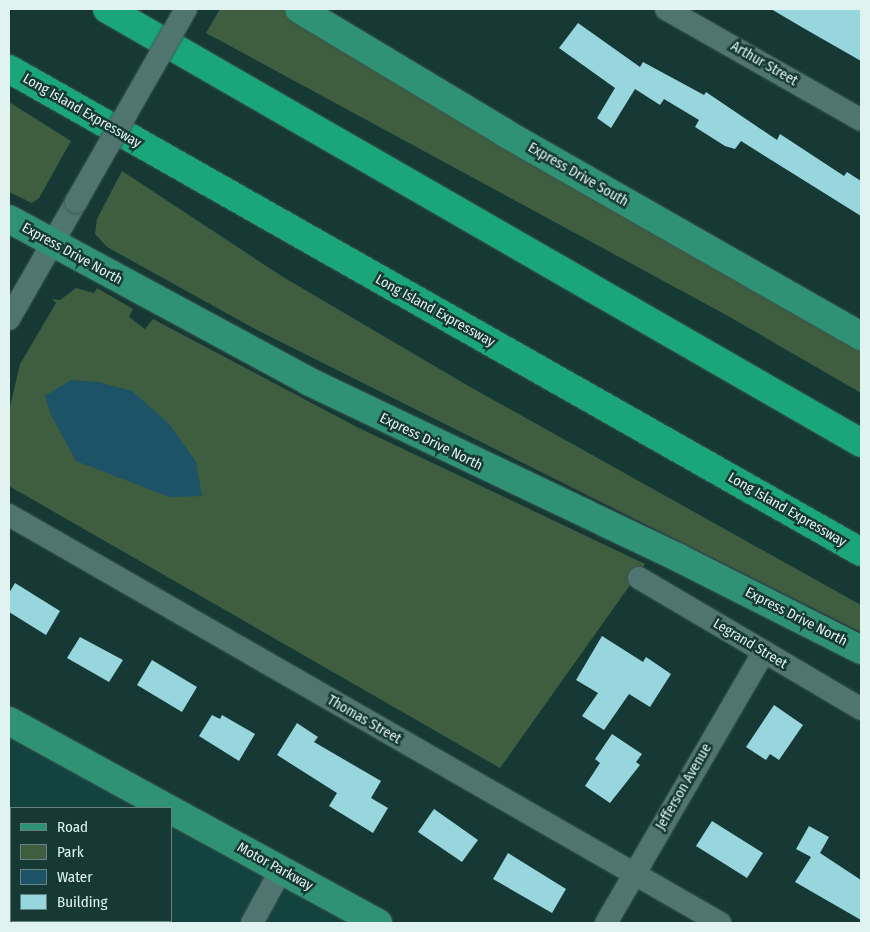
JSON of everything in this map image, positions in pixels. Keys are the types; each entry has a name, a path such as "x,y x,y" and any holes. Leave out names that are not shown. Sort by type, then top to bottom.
{"highway":[{"path":"107,9 861,442"},
{"name":"Long Island Expressway","path":"9,68 861,552"}],"main road":[{"name":"Express Drive South","path":"299,9 505,134 861,336"},
{"name":"Express Drive North","path":"9,219 308,381 679,558 861,650"},
{"path":"10,726 166,807"},
{"name":"Motor Parkway","path":"172,811 281,870 351,917 378,923"}],"street":[{"path":"9,319 186,9"},
{"name":"Arthur Street","path":"666,9 861,120"},
{"name":"Thomas Street","path":"9,515 634,876 720,923"},
{"name":"Legrand Street","path":"640,578 861,709"},
{"name":"Jefferson Avenue","path":"606,923 764,652"},
{"path":"252,923 281,870"}],"shaded area":[{"path":"9,720 164,807 10,807 10,922 172,922 172,812 372,923 9,923"}],"green space":[{"path":"220,9 285,9 861,347 861,393 728,316 206,33"},
{"path":"9,102 71,141 39,198 32,203 9,192"},
{"path":"122,171 283,277 472,388 861,605 861,632 257,330 107,247 95,234 97,219"},
{"path":"76,288 94,293 97,288 133,309 129,317 145,329 153,319 357,427 645,564 500,768 9,486 9,411 20,364 56,303 52,299 60,300"}],"water":[{"path":"71,380 98,382 132,391 170,425 196,462 202,496 169,497 76,461 51,415 45,396"}],"building":[{"path":"771,9 861,9 861,61 805,29"},
{"path":"578,23 640,67 643,62 704,95 706,92 777,140 780,134 844,176 847,172 861,181 861,216 741,141 735,149 725,146 695,127 699,120 664,99 660,105 635,89 611,128 597,118 615,88 559,48"},
{"path":"15,583 60,611 46,635 9,612 9,593"},
{"path":"602,636 643,662 646,657 671,674 650,707 629,694 604,730 582,716 598,693 576,680"},
{"path":"80,637 123,660 109,682 67,658"},
{"path":"152,660 197,687 182,712 137,685"},
{"path":"774,705 803,725 779,760 770,754 766,760 746,747"},
{"path":"212,715 220,719 222,715 255,734 239,761 199,736"},
{"path":"297,723 318,737 314,742 381,781 371,798 388,808 373,833 329,806 337,793 277,755"},
{"path":"612,734 642,754 636,762 640,765 610,803 585,786 600,763 595,759"},
{"path":"434,809 478,840 462,862 418,832"},
{"path":"712,821 763,853 747,878 696,846"},
{"path":"809,826 829,837 820,853 861,880 861,920 795,882 811,857 796,849"},
{"path":"508,853 566,889 552,913 493,879"}]}
